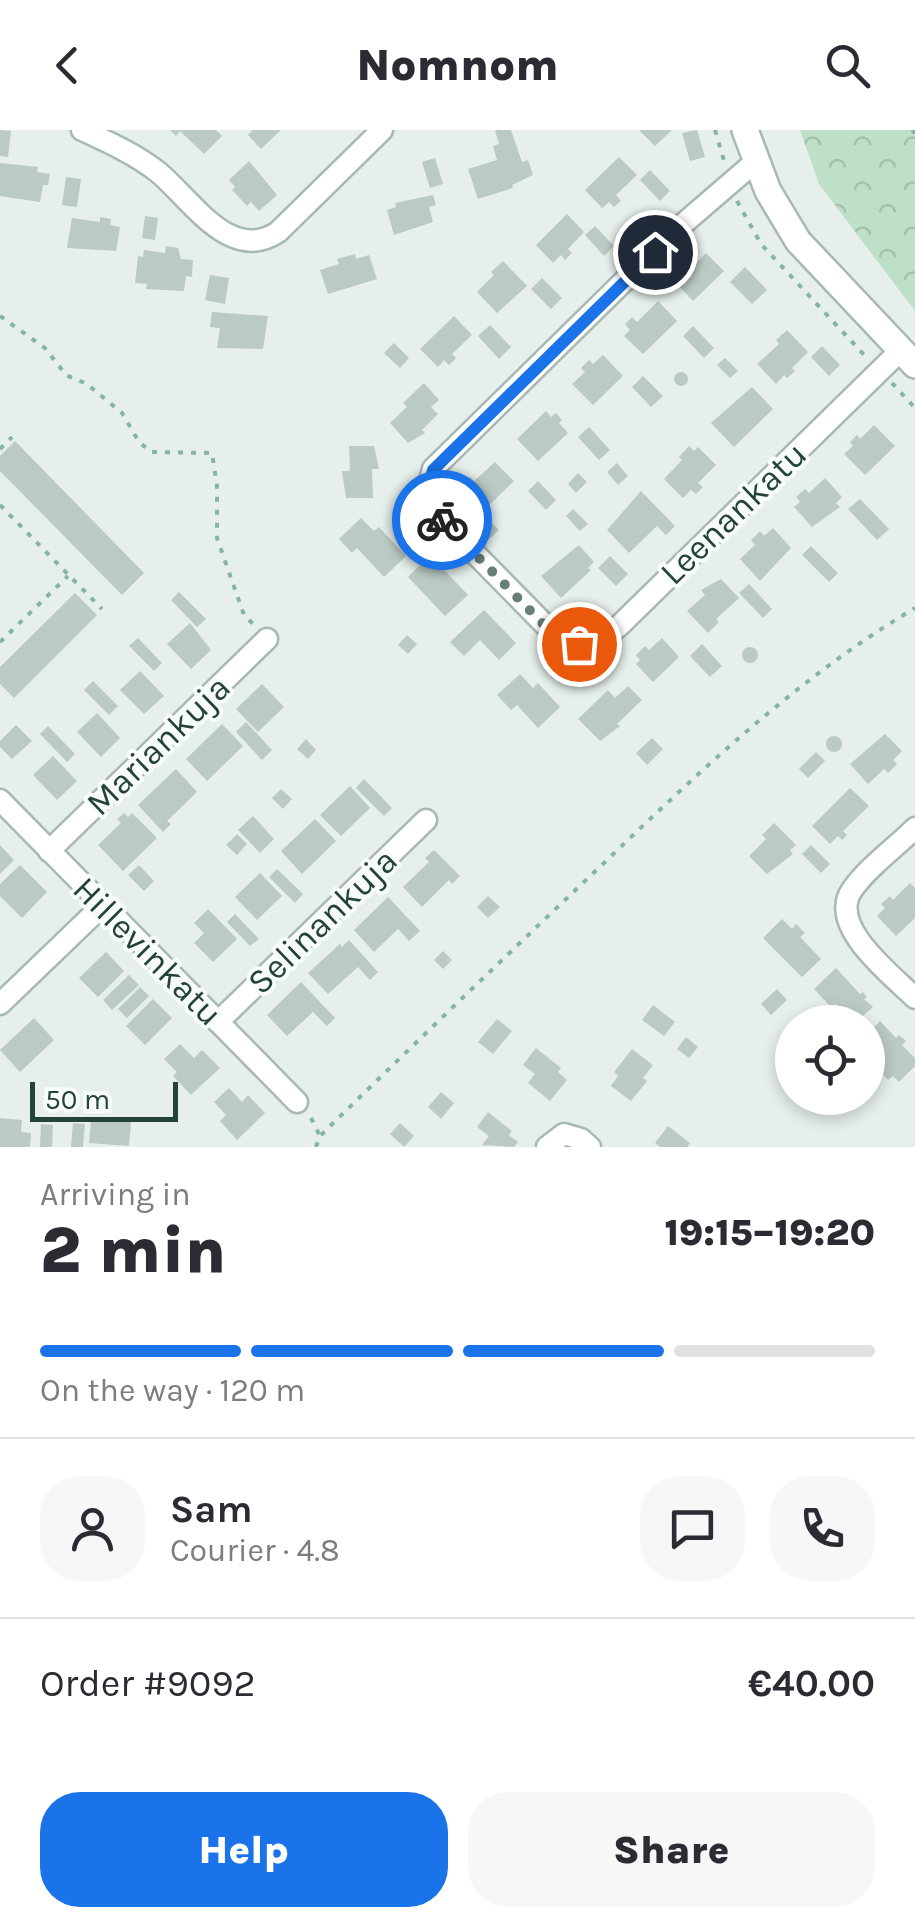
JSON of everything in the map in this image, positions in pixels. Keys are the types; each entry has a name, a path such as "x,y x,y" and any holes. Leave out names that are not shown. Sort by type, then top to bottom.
{"street":[{"path":"82,130 139,158 216,227 250,243 267,240 278,232 382,130"},
{"path":"744,130 780,212 798,240 908,357"},
{"name":"Leenankatu","path":"756,162 676,230 433,470 428,488 441,519 557,636 579,644 600,639 619,626 908,357"},
{"name":"Mariankuja","path":"50,851 267,639"},
{"name":"Hillevinkatu","path":"0,800 298,1102"},
{"name":"Selinankuja","path":"218,1022 426,820"},
{"path":"915,828 854,887 846,900 847,918 856,938 915,998"},
{"path":"0,1004 103,905"},
{"path":"547,1147 564,1134 581,1139 590,1147"}],"path":[{"path":"0,316 45,348 66,375 86,384 122,413 139,442 151,452 212,453 217,486 217,538 244,615 267,639"},
{"path":"0,449 12,436"},
{"path":"0,505 102,609"},
{"path":"0,642 69,575"},
{"path":"316,1147 320,1136 778,702 873,633 915,608"}],"green space":[{"path":"800,130 915,130 915,311 819,184"}],"building":[{"path":"0,130 11,131 8,157 0,156"},
{"path":"170,130 216,130 222,136 204,154 180,131 176,136"},
{"path":"253,130 281,130 261,149 248,135"},
{"path":"495,130 511,130 522,162 528,160 533,175 512,185 513,188 478,199 468,169 497,160 493,146 499,144"},
{"path":"639,130 672,130 655,146"},
{"path":"697,130 705,157 690,161 682,133"},
{"path":"619,157 637,175 616,195 621,201 614,207 609,202 602,208 585,190"},
{"path":"435,158 443,184 430,188 422,162"},
{"path":"249,161 277,195 259,211 251,202 247,206 232,190 235,187 229,180"},
{"path":"0,163 38,167 37,172 50,174 40,202 0,196"},
{"path":"650,170 670,191 660,201 640,180"},
{"path":"66,177 81,179 77,207 62,205"},
{"path":"433,195 436,205 429,207 433,222 394,235 387,210 396,207 395,203"},
{"path":"567,214 584,232 568,249 572,253 565,260 561,255 553,263 536,245"},
{"path":"145,216 158,218 155,240 142,238"},
{"path":"100,217 111,219 110,225 120,227 116,251 67,248 72,218 100,222"},
{"path":"595,226 614,246 604,256 585,235"},
{"path":"166,246 178,248 181,259 193,260 192,277 186,276 184,291 146,289 147,284 135,283 138,256 143,257 144,250 165,253"},
{"path":"706,253 724,271 693,301 676,283 683,275 679,271 686,265 690,269"},
{"path":"355,254 356,259 369,255 377,279 328,294 320,270"},
{"path":"503,261 527,286 497,313 477,292"},
{"path":"745,267 767,290 752,304 730,282"},
{"path":"210,275 229,278 225,304 205,300"},
{"path":"542,278 562,298 551,309 531,289"},
{"path":"658,301 677,321 643,354 624,336 630,330 625,324 632,317 637,322"},
{"path":"212,312 268,316 263,349 217,348 220,328 210,327"},
{"path":"454,316 472,335 452,354 456,358 449,365 444,360 438,367 420,349"},
{"path":"490,325 511,347 499,359 478,336"},
{"path":"693,326 714,348 704,358 683,336"},
{"path":"787,330 808,352 792,368 795,371 776,384 757,364 779,344 776,340"},
{"path":"394,343 409,358 400,368 384,353"},
{"path":"822,346 840,365 829,376 811,357"},
{"path":"603,355 623,376 593,405 572,384 585,372 581,368 589,360 593,364"},
{"path":"725,358 738,371 730,378 717,365"},
{"path":"681,372 688,379 681,386 674,379"},
{"path":"643,376 663,396 651,407 632,387"},
{"path":"424,383 439,400 431,407 438,414 422,430 425,433 408,443 390,423 407,407 403,403"},
{"path":"752,387 773,409 734,447 711,423"},
{"path":"546,411 551,417 556,413 568,433 538,461 517,439"},
{"path":"874,425 895,446 865,475 844,454 857,435 860,439"},
{"path":"589,427 610,450 599,460 578,437"},
{"path":"15,441 144,573 122,595 0,471 0,456"},
{"path":"349,446 374,446 379,469 372,469 373,498 346,498 342,471 350,471"},
{"path":"689,446 694,451 698,447 716,465 698,483 703,487 696,494 691,490 683,498 664,479"},
{"path":"495,462 514,481 480,514 462,495 467,489 463,484 470,477 474,481"},
{"path":"617,463 628,476 618,485 607,472"},
{"path":"578,473 587,482 576,493 568,484"},
{"path":"825,478 842,497 836,503 840,507 812,527 794,507 800,502 796,497 805,489 809,493"},
{"path":"538,481 556,500 546,510 528,491"},
{"path":"641,491 675,526 666,535 657,526 629,553 607,530"},
{"path":"860,499 889,529 877,540 848,509"},
{"path":"573,509 588,524 580,531 566,516"},
{"path":"486,517 499,530 487,541 475,529"},
{"path":"361,518 374,531 379,527 406,556 384,577 357,548 352,553 339,539"},
{"path":"773,528 791,548 760,581 740,559 755,545 751,540 760,531 764,536"},
{"path":"579,545 594,562 588,568 591,570 561,598 541,576"},
{"path":"811,546 838,573 829,582 802,555"},
{"path":"430,555 468,595 445,616 408,577"},
{"path":"610,556 628,574 616,586 598,568"},
{"path":"721,579 739,598 716,619 719,622 708,633 687,611 705,595 701,590"},
{"path":"749,584 772,609 763,618 739,593"},
{"path":"179,592 206,619 197,627 171,600"},
{"path":"75,593 97,615 14,698 0,684 0,667"},
{"path":"484,610 516,643 499,660 480,640 464,656 450,642"},
{"path":"190,623 211,650 191,669 167,644"},
{"path":"407,635 417,644 408,654 398,645"},
{"path":"138,638 162,663 154,671 129,646"},
{"path":"662,638 679,657 653,682 636,664 640,660 636,655"},
{"path":"702,644 722,666 710,677 690,656"},
{"path":"750,647 758,655 750,663 742,655"},
{"path":"140,671 164,696 144,714 120,690"},
{"path":"520,674 533,688 538,683 560,707 538,728 517,705 511,710 497,695"},
{"path":"93,681 118,706 109,715 84,690"},
{"path":"262,684 284,707 258,732 236,709"},
{"path":"628,686 642,700 617,724 620,726 600,741 578,719 608,690 615,698"},
{"path":"97,713 120,738 101,757 77,732"},
{"path":"246,722 272,750 262,760 236,732"},
{"path":"222,724 243,746 207,781 186,759"},
{"path":"16,725 32,741 12,759 0,747 0,741"},
{"path":"48,726 75,754 67,762 40,734"},
{"path":"885,734 902,751 888,773 884,769 868,784 850,764"},
{"path":"834,736 842,744 834,752 826,744"},
{"path":"652,738 663,749 647,765 636,753"},
{"path":"306,739 316,750 308,759 297,749"},
{"path":"816,752 825,761 808,778 799,769"},
{"path":"53,756 77,781 57,800 33,775"},
{"path":"176,769 197,792 167,821 171,824 163,832 138,805"},
{"path":"364,779 392,808 384,816 356,788"},
{"path":"350,786 370,808 341,836 320,815"},
{"path":"850,788 869,806 843,831 847,835 842,840 838,836 830,844 812,826"},
{"path":"281,789 292,799 283,809 272,798"},
{"path":"124,813 128,817 132,813 157,838 123,871 98,845 121,823 117,819"},
{"path":"253,816 274,839 260,853 238,830"},
{"path":"315,819 336,841 302,874 281,851"},
{"path":"774,823 796,845 790,850 793,854 767,874 749,856 766,839 762,835"},
{"path":"237,834 247,844 237,855 226,845"},
{"path":"0,845 14,860 0,874"},
{"path":"811,845 830,864 821,873 802,854"},
{"path":"434,850 460,876 452,884 449,880 422,907 403,887 429,862 425,858"},
{"path":"20,865 47,892 22,918 0,896 0,884"},
{"path":"139,865 154,881 144,891 128,875"},
{"path":"277,869 303,894 295,903 269,877"},
{"path":"260,873 282,896 257,920 235,897"},
{"path":"910,883 915,888 915,918 896,936 877,916 885,908 881,904 890,896 893,900"},
{"path":"488,896 500,907 488,918 477,907"},
{"path":"388,897 420,931 409,941 398,929 374,952 354,930"},
{"path":"208,909 237,939 213,962 194,943 204,933 194,923"},
{"path":"235,914 259,939 250,946 227,922"},
{"path":"782,919 792,929 796,924 805,933 800,937 821,959 802,977 763,938"},
{"path":"349,940 378,972 370,980 358,967 328,994 308,973"},
{"path":"443,951 452,960 443,969 434,960"},
{"path":"106,952 124,971 98,997 79,978"},
{"path":"836,968 860,994 863,992 871,1005 829,1005 814,989"},
{"path":"129,975 139,985 112,1010 103,1000"},
{"path":"301,982 335,1018 327,1026 313,1012 287,1036 267,1015"},
{"path":"140,987 149,996 127,1018 118,1009"},
{"path":"777,989 787,1000 775,1005 771,1015 761,1004"},
{"path":"153,999 172,1018 145,1045 126,1026"},
{"path":"653,1005 675,1022 664,1036 642,1020"},
{"path":"34,1018 54,1040 20,1072 0,1050"},
{"path":"497,1019 512,1031 493,1054 478,1042"},
{"path":"885,1026 896,1038 899,1035 906,1041 902,1045 915,1058 915,1066 899,1082 893,1076 888,1080"},
{"path":"686,1037 698,1047 689,1058 677,1049"},
{"path":"180,1044 194,1058 202,1050 220,1068 191,1095 164,1059"},
{"path":"536,1048 561,1068 558,1072 567,1080 550,1101 528,1083 535,1074 523,1065"},
{"path":"632,1049 653,1065 643,1078 647,1081 631,1101 611,1086 618,1076 614,1072"},
{"path":"229,1088 242,1102 248,1095 265,1113 237,1140 220,1121 226,1115 214,1102"},
{"path":"441,1092 454,1103 441,1119 428,1107"},
{"path":"488,1112 512,1131 509,1135 518,1142 514,1147 482,1145 489,1136 477,1127"},
{"path":"0,1118 22,1120 21,1132 31,1133 30,1147 0,1147"},
{"path":"91,1119 131,1122 129,1146 89,1143"},
{"path":"73,1123 85,1124 83,1147 71,1147"},
{"path":"400,1123 414,1136 404,1147 390,1134"},
{"path":"41,1124 53,1125 52,1147 40,1147"},
{"path":"668,1126 690,1143 687,1147 660,1147 655,1143"}],"way so far":[{"path":"442,520 549,630 565,642 579,644"}],"route":[{"path":"442,520 428,488 433,470 655,252"}]}
